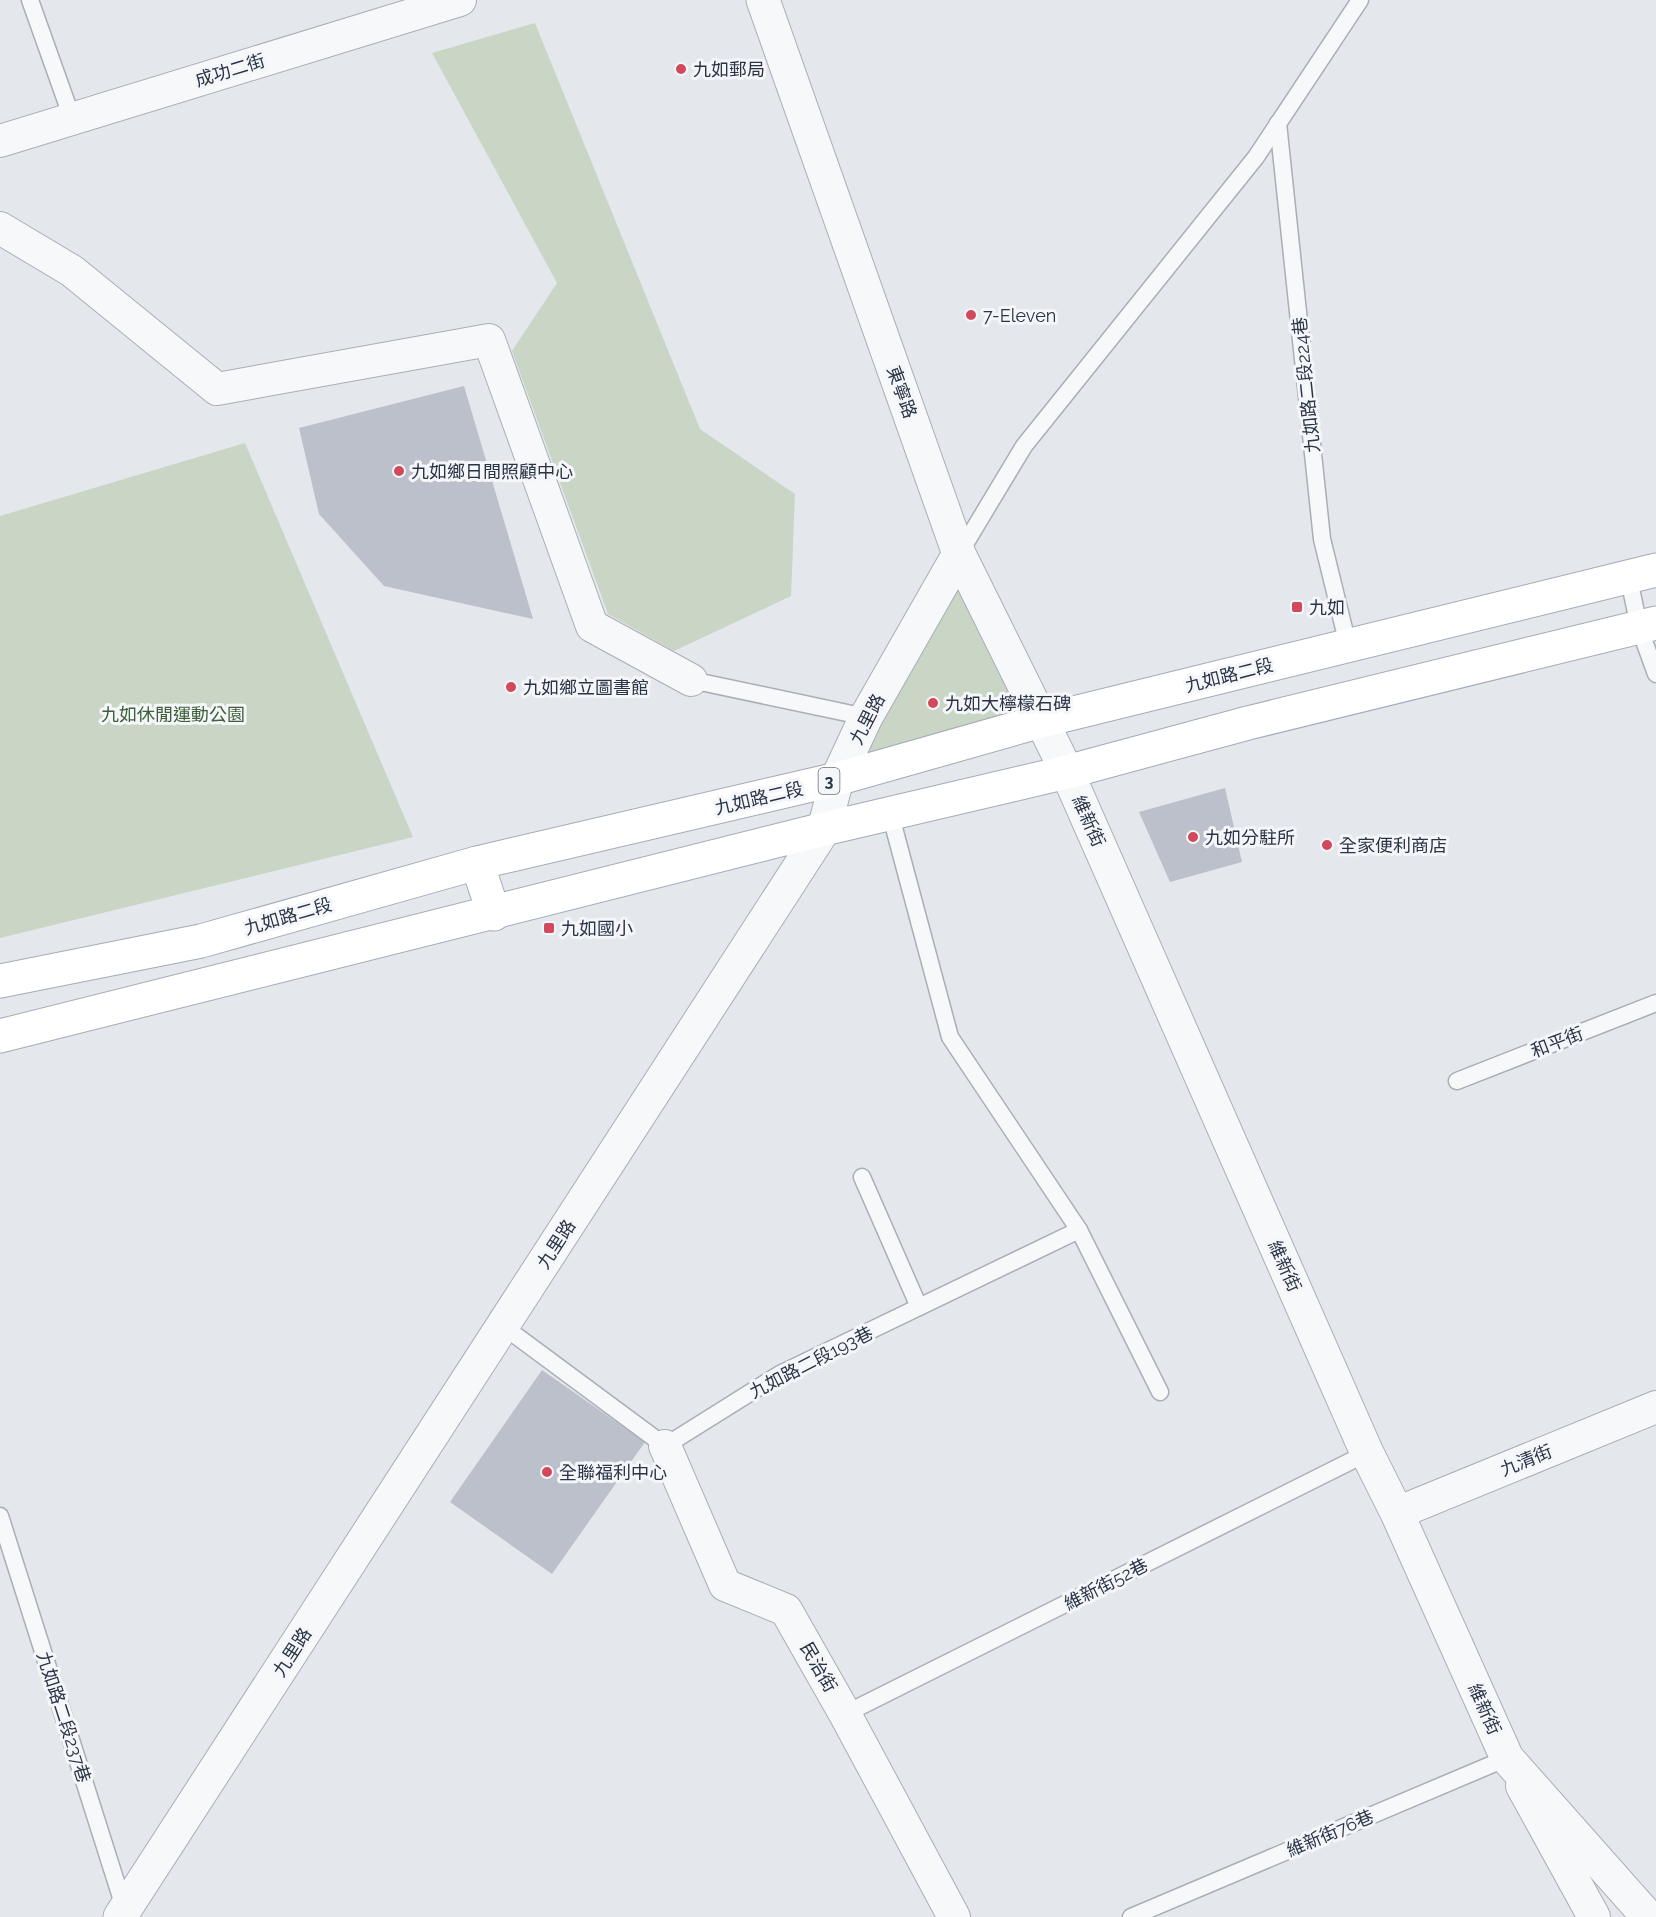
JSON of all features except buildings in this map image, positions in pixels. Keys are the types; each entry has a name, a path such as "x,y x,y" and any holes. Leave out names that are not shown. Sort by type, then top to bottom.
{"main road":[{"name":"九如路二段","path":"0,981 201,941 477,863 837,779 1041,721 1642,575"},
{"path":"0,1036 494,914 824,829 1067,772 1248,723 1647,625"},
{"path":"477,863 494,914"},
{"path":"201,941 211,985"}],"street":[{"name":"成功二街","path":"0,141 460,0"},
{"name":"東寧路","path":"763,0 959,554 1067,772"},
{"path":"0,228 72,271 217,389 489,340 592,626 691,680"},
{"name":"九里路","path":"124,1915 824,829 837,779 866,717 959,554"},
{"name":"維新街","path":"1067,772 1367,1453 1397,1513 1507,1758 1594,1917"},
{"name":"九清街","path":"1397,1513 1656,1407"},
{"name":"民治街","path":"665,1446 725,1585 786,1610 845,1714 954,1917"},
{"name":"維新街","path":"1507,1758 1648,1917"}],"lane":[{"path":"30,0 72,118"},
{"path":"959,554 1024,446 1256,157 1360,0"},
{"name":"九如路二段224巷","path":"1278,123 1322,539 1348,645"},
{"path":"1642,575 1647,625 1656,674"},
{"path":"691,680 866,717"},
{"path":"890,813 950,1037 1079,1230 1160,1392"},
{"name":"和平街","path":"1457,1081 1656,1003"},
{"path":"862,1178 919,1307"},
{"name":"九如路二段193巷","path":"665,1446 780,1374 1079,1230"},
{"path":"502,1326 665,1446"},
{"name":"維新街52巷","path":"845,1714 1367,1453"},
{"name":"九如路二段237巷","path":"0,1516 124,1915"},
{"name":"維新街76巷","path":"1131,1917 1155,1912 1507,1758"}],"green space":[{"path":"535,23 700,429 795,494 791,596 674,651 608,614 512,351 557,283 432,53"},
{"name":"九如休閒運動公園","path":"245,443 413,837 0,938 0,516"},
{"path":"955,576 1025,713 864,755"}],"place":[{"name":"九如郵局","path":"681,69"},
{"name":"7-Eleven","path":"971,315"},
{"name":"九如鄉日間照顧中心","path":"399,471"},
{"name":"九如","path":"1297,607"},
{"name":"九如鄉立圖書館","path":"511,687"},
{"name":"九如大檸檬石碑","path":"933,703"},
{"name":"九如分駐所","path":"1193,837"},
{"name":"全家便利商店","path":"1327,845"},
{"name":"九如國小","path":"549,928"},
{"name":"全聯福利中心","path":"547,1472"}]}
